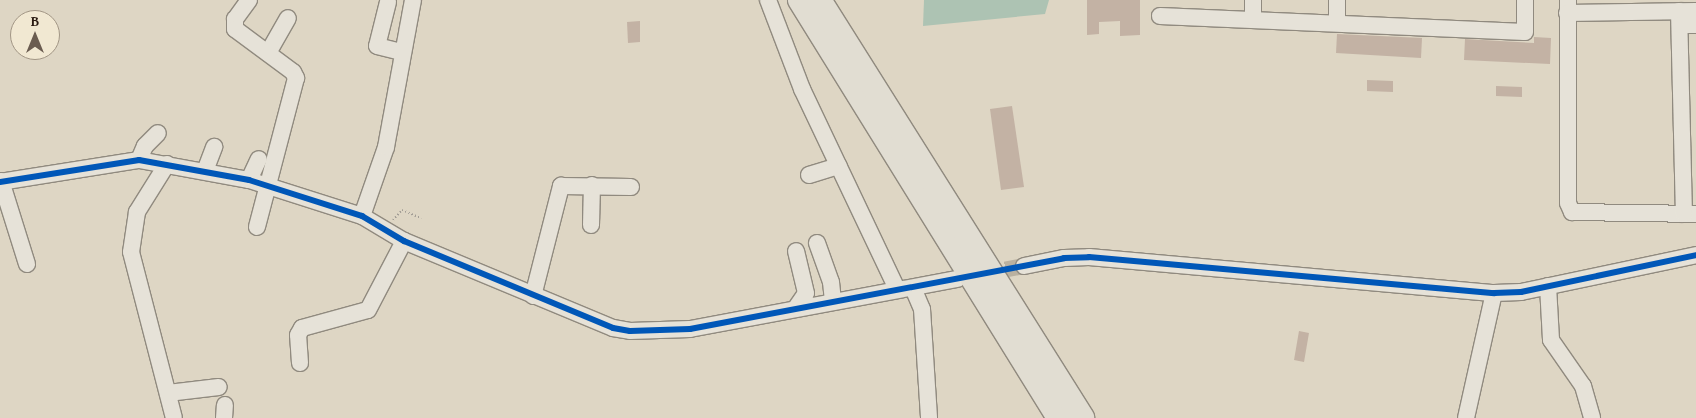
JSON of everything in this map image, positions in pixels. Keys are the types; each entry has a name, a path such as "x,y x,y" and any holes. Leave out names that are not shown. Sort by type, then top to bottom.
{"highway":[{"path":"800,0 1059,418"},
{"path":"819,0 1082,418"}],"street":[{"path":"250,0 233,24 293,72 296,78 265,185 257,227"},
{"path":"362,216 386,147 401,52 413,0"},
{"path":"768,0 802,90 838,166 905,289 922,309 929,418"},
{"path":"1253,0 1253,19"},
{"path":"1337,0 1337,22"},
{"path":"1160,16 1337,22 1525,32 1525,0"},
{"path":"388,2 376,46 401,52"},
{"path":"1679,18 1690,214 1572,212 1568,203 1567,7 1679,18 1696,25"},
{"path":"1679,18 1696,11"},
{"path":"268,53 288,18"},
{"path":"139,160 145,146 158,133"},
{"path":"205,171 214,147"},
{"path":"249,180 260,159"},
{"path":"27,264 0,182 139,160 249,180 362,216 404,241 613,328 630,331 690,329 957,279"},
{"path":"168,164 136,212 131,252 174,418"},
{"path":"809,174 838,166"},
{"path":"533,296 560,186 568,184 632,187"},
{"path":"591,225 592,185"},
{"path":"300,363 298,335 302,328 368,310 404,241"},
{"path":"817,243 831,282 833,302"},
{"path":"795,309 806,293 796,251"},
{"path":"1024,266 1064,258 1089,257 1494,293 1548,286 1696,255"},
{"path":"1548,286 1551,340 1584,386 1592,418"},
{"path":"1466,418 1494,293"},
{"path":"168,393 220,387"}],"path":[{"path":"387,231 399,211 421,218"}],"shaded area":[{"path":"924,0 1049,0 1045,14 923,26"}],"building":[{"path":"1087,0 1140,0 1140,35 1120,36 1120,21 1099,22 1099,34 1087,35"},
{"path":"640,21 640,42 628,43 627,22"},
{"path":"1337,34 1422,38 1421,58 1336,53"},
{"path":"1534,37 1551,38 1550,64 1464,60 1465,39 1534,43"},
{"path":"1367,80 1393,81 1393,92 1367,91"},
{"path":"1496,86 1522,87 1522,97 1496,96"},
{"path":"1012,106 1024,187 1001,190 990,109"},
{"path":"1299,331 1309,333 1304,362 1294,360"}],"tunnel":[{"path":"982,274 1024,266"}],"cycle path":[{"path":"0,182 139,160 249,180 362,216 404,241 613,328 630,331 690,329 1064,258 1089,257 1494,293 1521,292 1696,255"}]}
